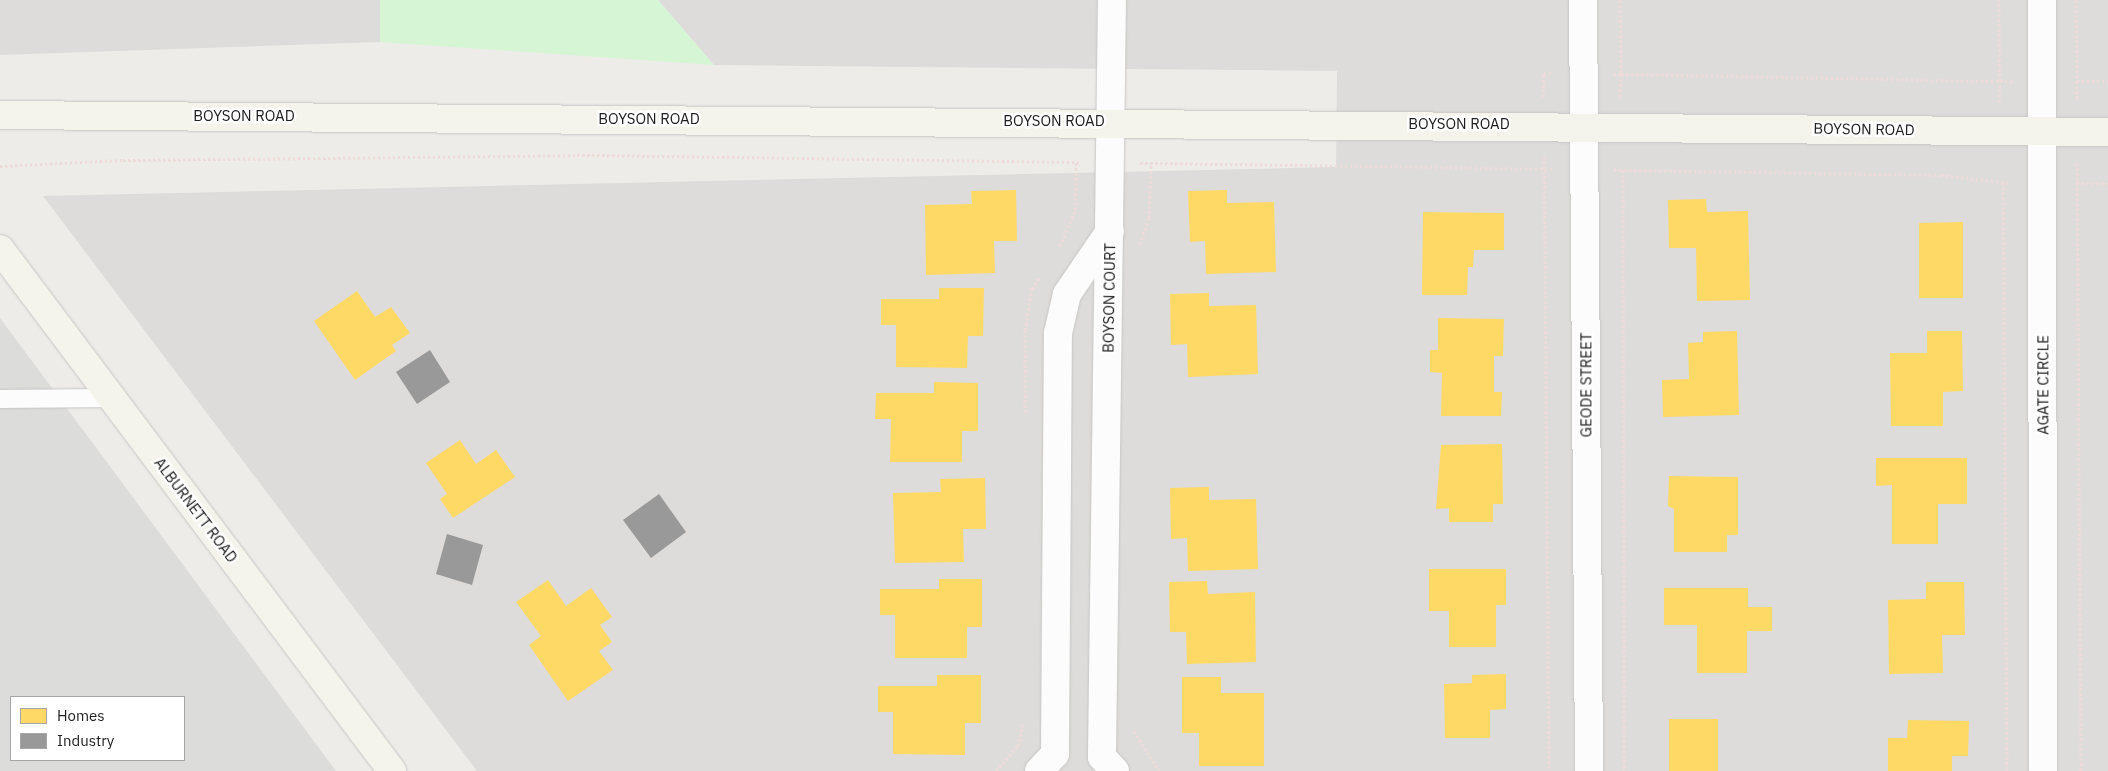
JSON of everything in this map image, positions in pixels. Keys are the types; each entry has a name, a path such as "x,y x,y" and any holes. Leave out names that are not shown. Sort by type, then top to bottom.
{"street":[{"path":"1110,231 1112,0"},
{"name":"GEODE STREET","path":"1583,0 1589,771"},
{"name":"AGATE CIRCLE","path":"2042,0 2043,771"},
{"name":"BOYSON ROAD","path":"0,115 1112,121 2108,132"},
{"name":"BOYSON COURT","path":"1039,771 1055,754 1058,332 1067,294 1110,231"},
{"name":"BOYSON COURT","path":"1110,231 1102,757 1115,771"},
{"name":"ALBURNETT ROAD","path":"0,249 392,771"}],"lane":[{"path":"0,399 111,398"}],"path":[{"path":"1620,0 1622,74 1620,100"},
{"path":"1602,73 2000,81 1999,0"},
{"path":"2076,0 2077,81 2108,82"},
{"path":"1543,98 1544,73 1557,74"},
{"path":"1544,151 1546,169 1549,771"},
{"path":"0,166 123,160 577,155 1089,162"},
{"path":"1138,163 1559,169"},
{"path":"2077,163 2081,771"},
{"path":"1606,170 1941,175 2003,182 2108,184"},
{"path":"1623,170 1624,771"},
{"path":"2003,182 2007,771"}],"shaded area":[{"path":"0,0 380,0 380,42 0,55"},
{"path":"658,0 2108,0 2108,771 477,771 43,196 1336,167 1337,71 714,65"},
{"path":"0,318 336,771 0,771"}],"green space":[{"path":"380,0 658,0 714,65 380,42"}],"building: Homes":[{"path":"1016,190 1017,241 994,241 995,273 926,275 925,205 972,204 971,191"},
{"path":"1227,190 1227,203 1274,202 1276,272 1206,274 1205,241 1190,242 1188,191"},
{"path":"1706,199 1707,212 1748,211 1750,300 1697,301 1696,248 1669,248 1668,200"},
{"path":"1423,212 1504,213 1504,250 1474,250 1473,267 1468,267 1467,295 1422,295"},
{"path":"1963,222 1963,298 1919,298 1919,223"},
{"path":"939,288 984,288 983,336 968,336 967,368 896,367 896,325 881,325 881,299 939,299"},
{"path":"357,291 375,317 391,307 410,333 392,345 396,351 355,380 314,321"},
{"path":"1209,293 1209,306 1256,305 1258,374 1188,377 1187,344 1171,345 1170,294"},
{"path":"1438,318 1504,319 1503,356 1494,356 1494,392 1502,392 1501,416 1441,416 1442,373 1430,372 1430,350 1438,350"},
{"path":"1737,331 1739,415 1663,417 1662,380 1689,379 1688,343 1703,342 1703,332"},
{"path":"1927,331 1962,331 1963,391 1943,392 1943,426 1891,426 1890,353 1927,353"},
{"path":"934,382 978,383 978,431 962,431 962,462 890,462 891,419 875,419 876,393 934,393"},
{"path":"460,440 476,464 496,450 515,477 453,518 440,499 447,494 426,463"},
{"path":"1502,444 1503,504 1493,504 1493,522 1449,522 1449,508 1436,509 1441,445"},
{"path":"1876,458 1967,458 1967,504 1938,504 1938,544 1892,544 1892,485 1876,486"},
{"path":"1669,476 1738,477 1738,535 1727,535 1727,552 1674,552 1674,509 1668,506"},
{"path":"985,478 986,529 963,529 964,562 895,563 893,493 941,492 940,479"},
{"path":"1209,487 1209,500 1256,499 1258,569 1188,571 1187,538 1171,539 1170,488"},
{"path":"1429,569 1506,569 1506,605 1496,605 1496,647 1449,647 1449,611 1429,611"},
{"path":"939,579 982,579 982,627 967,627 967,658 895,658 895,615 880,615 880,589 939,589"},
{"path":"548,580 566,606 591,588 612,617 600,625 612,642 599,651 613,670 568,701 529,645 541,636 516,602"},
{"path":"1207,581 1208,594 1255,592 1256,662 1187,664 1186,632 1170,632 1169,582"},
{"path":"1926,582 1964,582 1965,635 1942,635 1943,673 1889,674 1888,600 1926,599"},
{"path":"1664,588 1748,588 1748,607 1772,607 1772,631 1747,631 1747,673 1697,673 1697,625 1664,625"},
{"path":"1506,674 1506,709 1490,710 1490,738 1445,738 1444,684 1472,683 1472,675"},
{"path":"937,675 981,675 981,723 965,723 965,755 893,754 893,712 878,712 878,686 937,686"},
{"path":"1182,677 1221,677 1221,693 1264,693 1264,766 1199,766 1199,733 1182,733"},
{"path":"1669,719 1718,719 1718,771 1669,771"},
{"path":"1908,720 1969,721 1968,756 1952,756 1952,771 1888,771 1888,738 1907,738"}],"building: Industry":[{"path":"430,350 450,382 417,404 396,372"},
{"path":"659,494 686,532 651,558 623,520"},
{"path":"447,534 483,545 472,585 436,574"}]}
